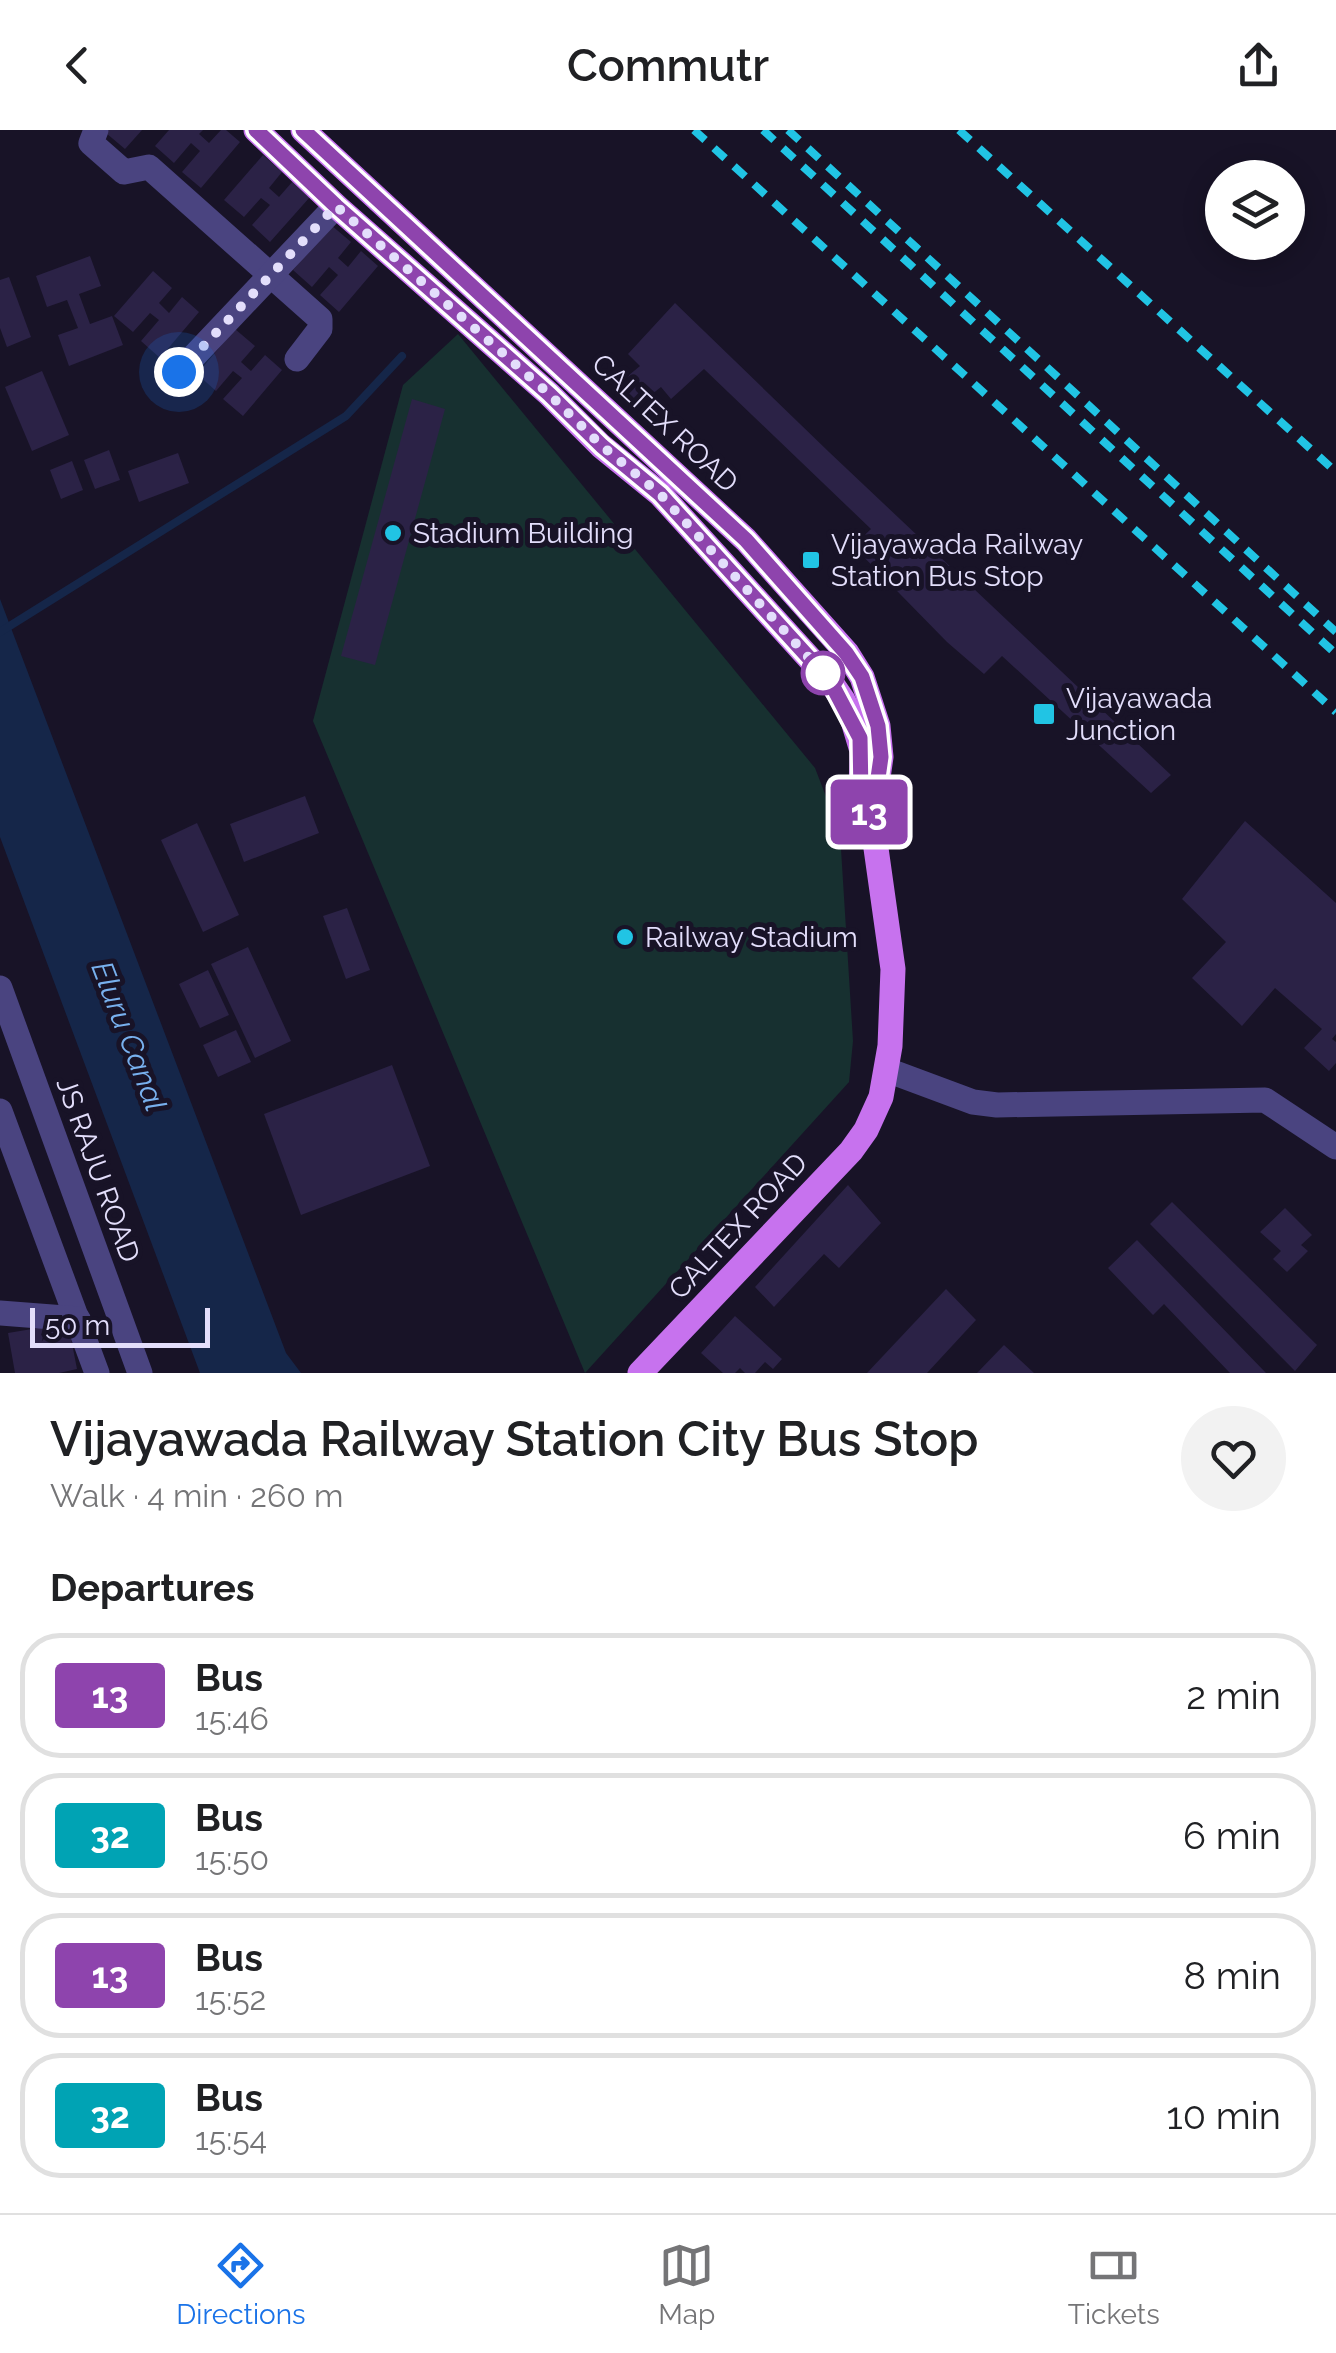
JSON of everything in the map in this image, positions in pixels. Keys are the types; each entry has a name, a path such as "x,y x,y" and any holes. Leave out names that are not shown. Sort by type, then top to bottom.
{"main road":[{"name":"CALTEX ROAD","path":"256,130 602,446 660,494 830,681 860,738 861,794 872,820 893,969 887,1070 877,1110 850,1151 640,1373"},
{"name":"CALTEX ROAD","path":"303,130 746,540 846,653 862,677 878,726 881,757 872,820"}],"street":[{"path":"96,130 91,143 124,172 149,167 272,274 322,324 297,359"},
{"path":"179,372 336,206"},
{"name":"JS RAJU ROAD","path":"0,988 140,1373"},
{"path":"887,1070 973,1102 997,1105 1265,1100 1336,1146"},
{"path":"2,1119 96,1373"},
{"path":"0,1313 78,1318"}],"green space":[{"name":"Railway Stadium","path":"458,334 815,768 840,833 853,1041 849,1082 585,1373 313,721 403,385"}],"water":[{"name":"Eluru Canal","path":"0,599 286,1353 301,1373 200,1373 0,837"}],"building":[{"path":"142,130 125,149 106,133"},
{"path":"169,130 203,130 199,134 209,143 221,130 226,130 240,142 201,188 182,172 200,151 191,143 174,163 155,146"},
{"path":"263,155 282,172 269,188 279,197 293,181 310,197 270,242 252,225 270,205 261,198 244,217 224,200"},
{"path":"331,225 351,242 338,258 348,267 361,251 378,266 339,312 320,295 338,275 329,267 312,287 293,270"},
{"path":"90,256 101,286 79,294 90,324 112,316 123,345 69,366 58,335 78,328 67,300 47,307 36,276"},
{"path":"153,271 172,288 159,303 169,313 182,297 199,312 160,358 141,341 159,320 150,313 133,332 114,316"},
{"path":"9,277 31,337 7,347 0,328 0,280"},
{"path":"675,303 1171,775 1151,793 1002,656 984,674 947,642 853,546 871,529 704,369 671,399 661,387 637,406 617,385 640,366 628,354"},
{"path":"235,329 255,346 241,362 251,371 265,355 282,370 243,416 223,399 242,378 233,371 216,391 197,374"},
{"path":"42,371 69,435 32,451 5,387"},
{"name":"Stadium Building","path":"412,399 445,409 375,665 341,656"},
{"path":"109,450 120,480 95,489 84,460"},
{"path":"178,453 189,483 139,502 128,471"},
{"path":"72,461 83,490 61,499 50,470"},
{"path":"305,796 319,833 244,862 230,824"},
{"path":"1245,821 1336,903 1336,1034 1332,1039 1336,1042 1336,1063 1329,1071 1304,1048 1322,1029 1275,988 1242,1026 1192,978 1226,942 1182,899"},
{"path":"197,823 239,915 203,932 161,840"},
{"path":"347,908 370,970 346,979 323,916"},
{"path":"248,947 291,1041 255,1058 211,964"},
{"path":"208,970 229,1015 200,1028 179,984"},
{"path":"236,1030 251,1062 218,1077 203,1045"},
{"path":"392,1065 430,1166 301,1215 264,1114"},
{"path":"848,1185 881,1223 839,1268 824,1254 774,1307 755,1287"},
{"path":"1172,1202 1317,1345 1295,1371 1150,1224"},
{"path":"1285,1208 1312,1235 1301,1245 1308,1251 1287,1272 1273,1259 1281,1251 1260,1232"},
{"path":"1137,1240 1266,1373 1230,1373 1164,1304 1153,1315 1108,1268"},
{"path":"946,1289 976,1320 927,1373 867,1373"},
{"path":"735,1316 782,1359 773,1369 765,1362 755,1373 745,1373 740,1368 735,1373 723,1373 701,1353"},
{"path":"68,1323 77,1369 15,1373 8,1333"},
{"path":"1004,1345 1034,1373 977,1373"}],"waterway":[{"path":"0,632 346,416 402,356"}],"railway":[{"path":"694,130 1336,712"},
{"path":"763,130 1336,654"},
{"path":"788,130 1336,632"},
{"path":"959,130 1336,472"}],"bus line":[{"name":"13","path":"256,130 602,446 660,494 830,681 860,738 861,794 872,820 881,757 878,726 862,677 846,653 746,540 303,130"}],"place":[{"name":"Stadium Building","path":"393,533"},
{"name":"Vijayawada Railway Station Bus Stop","path":"811,560"},
{"name":"Vijayawada Junction","path":"1044,714"},
{"name":"Railway Stadium","path":"625,937"}],"route":[{"path":"179,372 336,206 660,494 830,681 823,673"}]}
